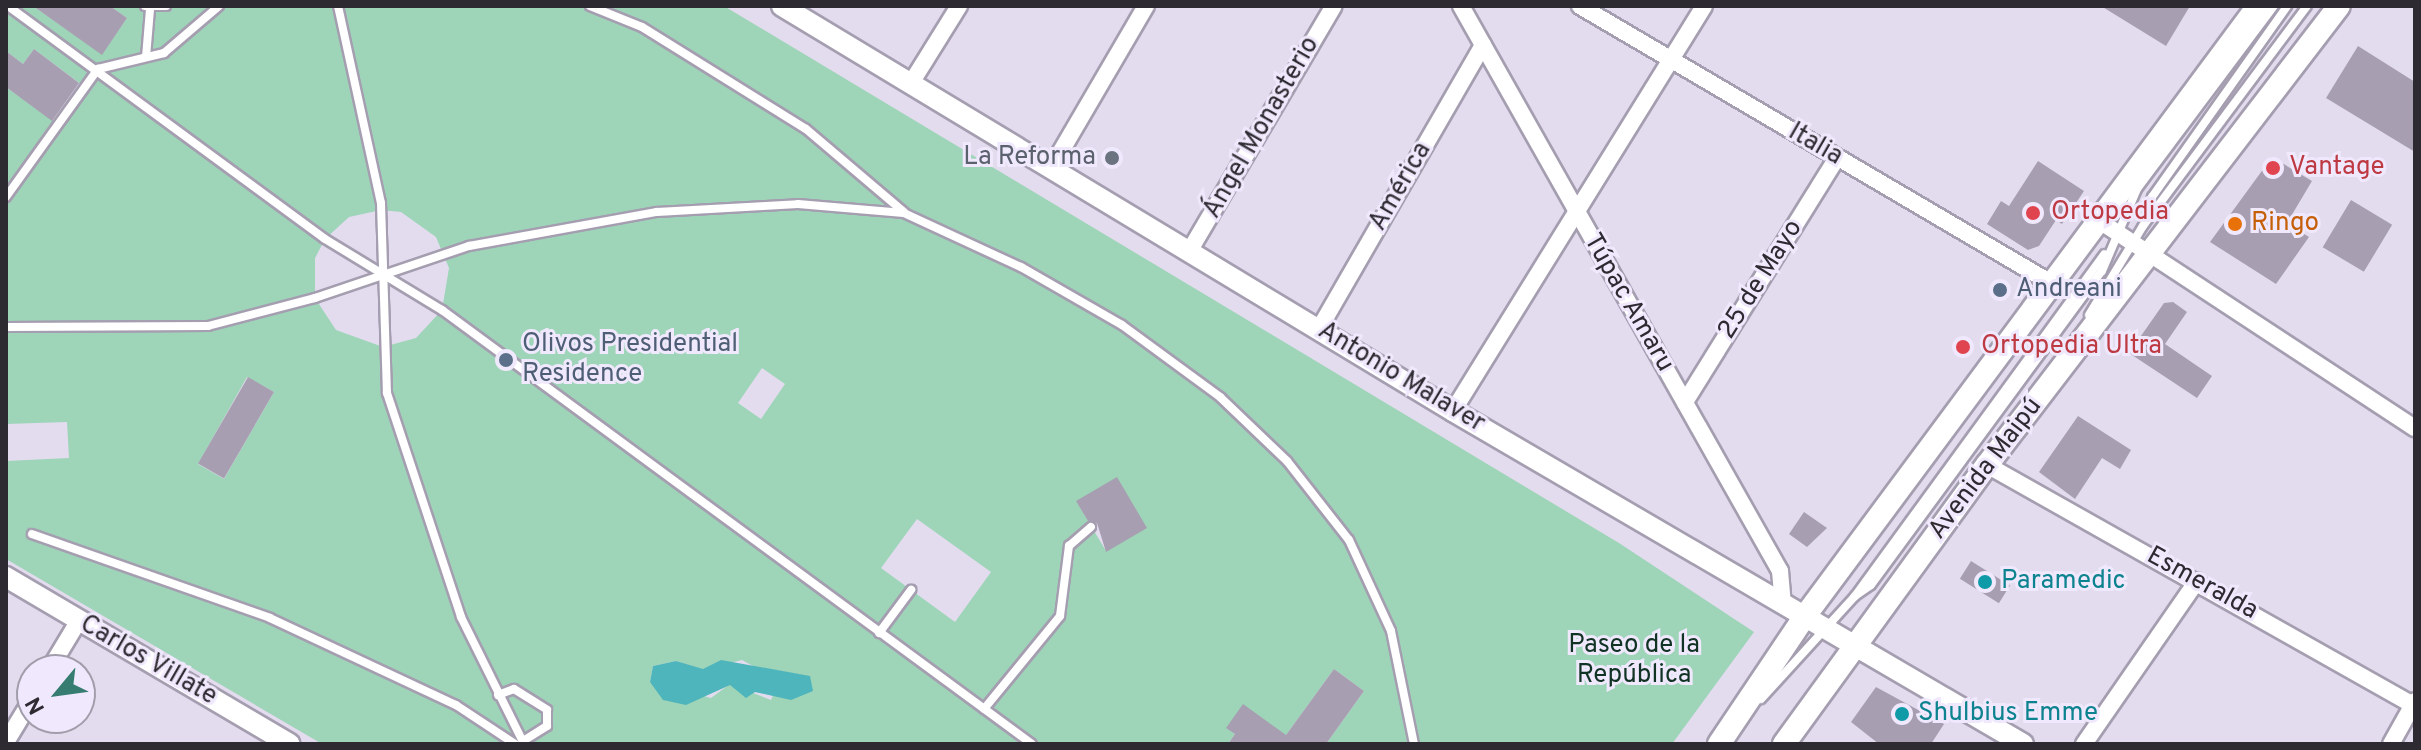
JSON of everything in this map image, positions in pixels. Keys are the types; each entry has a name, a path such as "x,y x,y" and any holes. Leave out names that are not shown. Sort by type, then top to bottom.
{"main road":[{"path":"1720,741 1805,616 2051,283 2107,226 2258,6"},
{"name":"Avenida Maipú","path":"1784,744 2141,249 2339,6"}],"street":[{"name":"Antonio Malaver","path":"782,6 913,80 1453,411 2023,744"},
{"path":"913,80 959,6"},
{"path":"1053,165 1146,6"},
{"name":"Ángel Monasterio","path":"1190,250 1334,6"},
{"name":"Túpac Amaru","path":"1461,6 1780,571 1783,603"},
{"name":"Italia","path":"1580,6 2051,283"},
{"path":"1453,411 1704,6"},
{"name":"América","path":"1319,329 1483,45"},
{"name":"25 de Mayo","path":"1685,402 1837,158"},
{"path":"2107,226 2415,428"},
{"name":"Esmeralda","path":"1987,465 2414,704"},
{"name":"Carlos Villate","path":"6,577 290,744"},
{"path":"2084,744 2197,581"},
{"path":"59,654 79,620"},
{"path":"2391,744 2414,704"}],"lane":[{"path":"8,6 381,277 442,310 1032,744"},
{"path":"146,57 148,8 166,6"},
{"path":"6,197 98,69 146,57 190,37 219,6"},
{"path":"338,6 370,131 381,203 387,393 401,444 461,617 521,743"},
{"path":"590,6 642,27 806,129 904,213 1021,267 1122,325 1220,397 1287,461 1349,540 1391,631 1414,744"},
{"path":"1855,596 1871,585 2102,271 2107,250 2107,226 2274,6"},
{"path":"2141,249 2143,226 2152,197 2227,96 2287,6"},
{"path":"2143,226 2307,6"},
{"path":"2236,101 2250,75 2253,55"},
{"path":"2227,96 2266,61"},
{"path":"6,327 208,326 381,277 469,246 657,212 798,204 904,213"},
{"path":"1720,741 1855,596 1919,501 2107,250"},
{"path":"2019,387 2033,348"},
{"path":"2009,381 2042,354"},
{"path":"1928,509 1949,460"},
{"path":"1919,501 1958,468"},
{"path":"984,709 1060,616 1069,546 1091,527"},
{"path":"32,534 270,618 456,705 521,743"},
{"path":"879,633 911,590"},
{"path":"498,695 514,689 547,710 547,726 521,743"}],"green space":[{"name":"Paseo de la República","path":"6,6 33,6 102,54 127,18 110,6 724,6 1619,543 1754,632 1672,744 1326,744 1364,691 1334,669 1286,735 1227,728 1235,734 1228,744 322,744 6,559 6,461 69,458 67,422 6,424 6,87 55,122 82,85 34,49 23,64 6,51","holes":["381,210 401,212 436,237 449,268 442,310 416,338 383,347 336,330 315,298 315,258 325,239 349,217","762,368 785,384 761,419 738,403","247,377 274,392 224,479 198,464","1077,502 1146,528 1106,551","917,519 991,572 955,622 881,568","742,660 764,672 784,671 771,700 730,684 711,698 650,682 653,666 676,661 703,670"]}],"water":[{"path":"721,660 810,676 813,691 791,700 755,692 746,698 730,685 686,705 663,700 650,682 653,666 676,661 703,669"}],"building":[{"path":"33,6 110,6 127,18 102,55"},
{"path":"2101,6 2190,6 2166,46"},
{"path":"2358,46 2415,82 2415,152 2326,98"},
{"path":"34,49 79,83 52,121 6,87 6,51 23,64"},
{"path":"2272,157 2312,181 2287,223 2309,237 2276,284 2210,242"},
{"path":"2038,161 2084,191 2062,224 2056,220 2039,246 2028,250 1987,224 2001,201 2009,206"},
{"path":"2351,200 2392,225 2364,272 2323,247"},
{"path":"2173,302 2187,312 2165,344 2212,376 2197,398 2129,353 2164,303"},
{"path":"248,377 274,392 224,479 198,464"},
{"path":"2078,416 2131,450 2120,469 2102,458 2075,499 2039,472"},
{"path":"1117,477 1147,528 1106,552 1097,523 1088,521 1076,501"},
{"path":"1804,512 1827,528 1807,547 1789,534"},
{"name":"Paramedic","path":"1971,561 2010,585 1999,603 1960,579"},
{"path":"1334,669 1364,691 1326,744 1228,744 1235,734 1226,728 1243,704 1286,735"},
{"path":"1876,687 1944,724 1931,744 1879,744 1851,722"}],"place":[{"name":"La Reforma","path":"1112,158"},
{"name":"Vantage","path":"2273,168"},
{"name":"Ortopedia","path":"2033,213"},
{"name":"Ringo","path":"2235,224"},
{"name":"Andreani","path":"2000,290"},
{"name":"Ortopedia Ultra","path":"1963,347"},
{"name":"Olivos Presidential Residence","path":"506,360"},
{"name":"Paramedic","path":"1985,582"},
{"name":"Shulbius Emme","path":"1902,714"}]}
